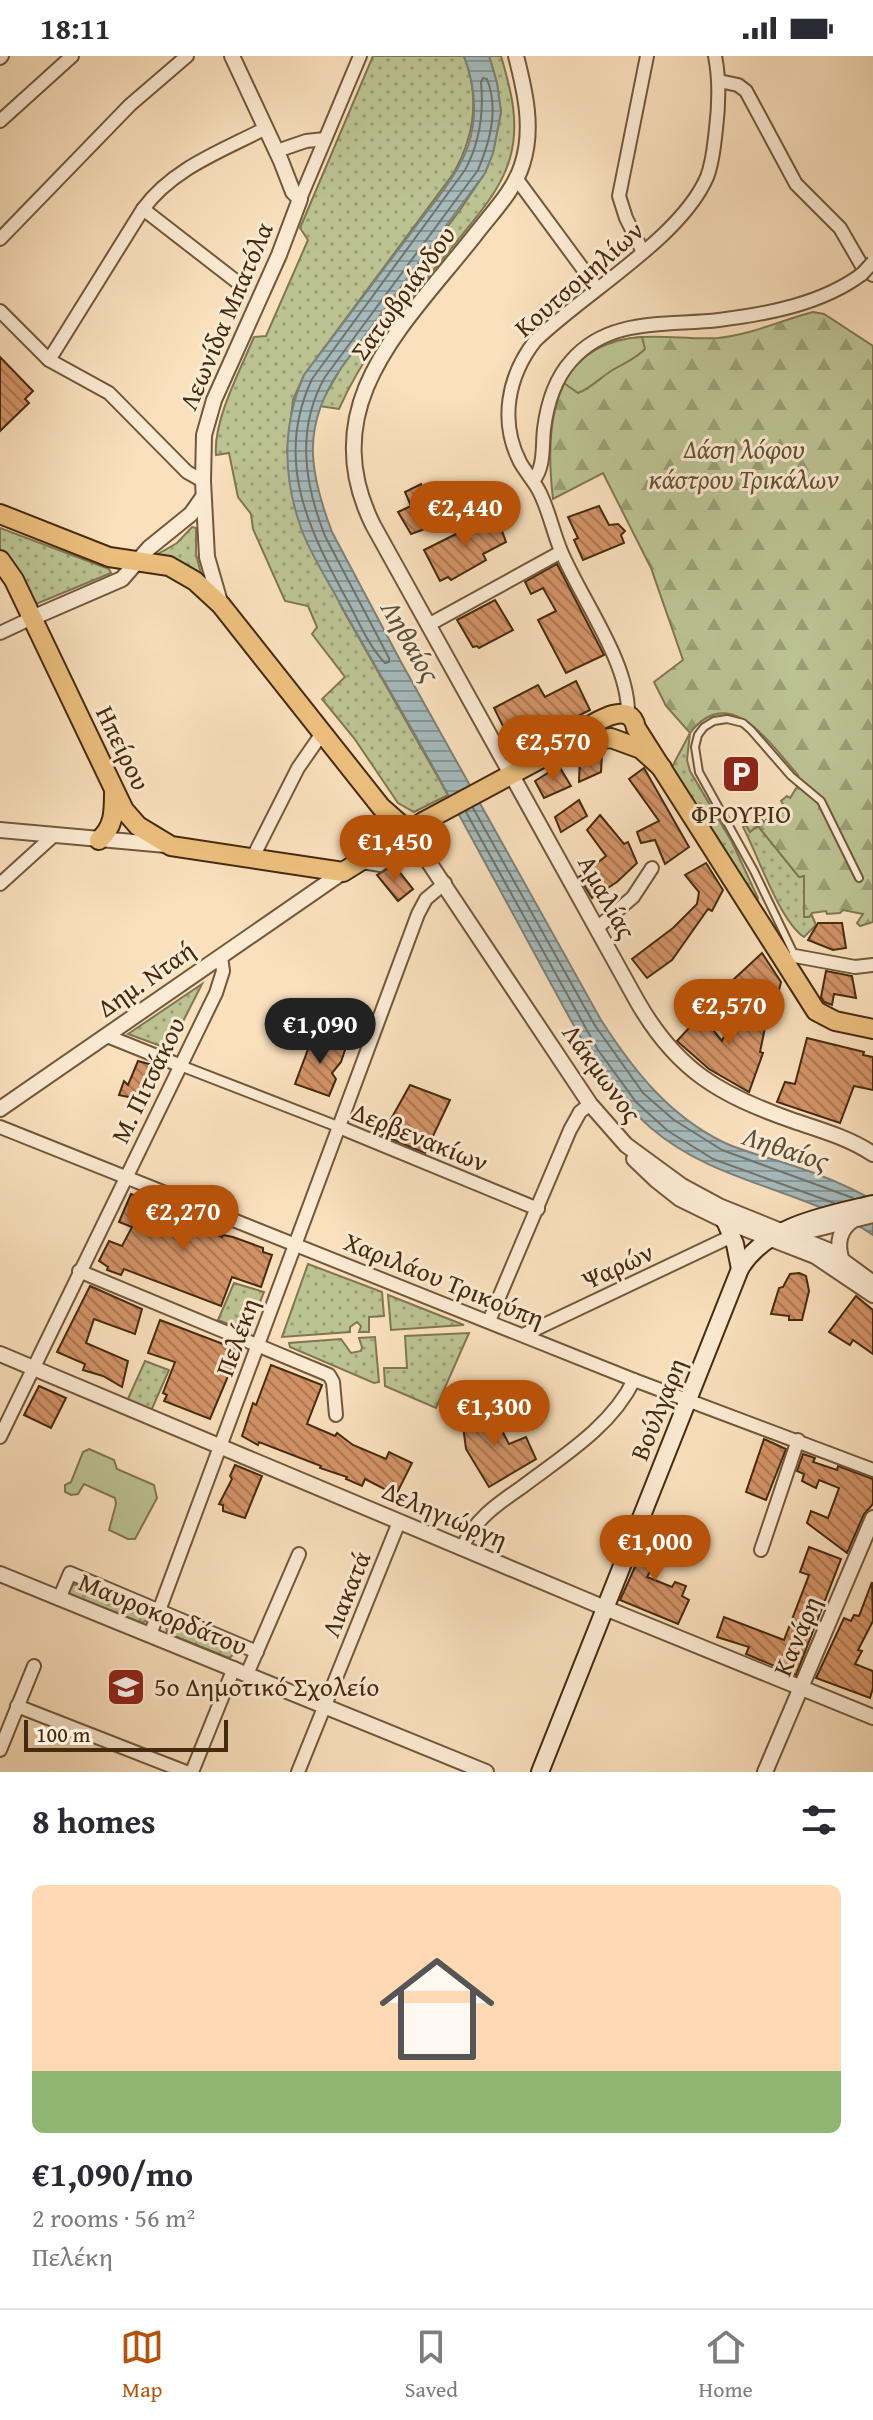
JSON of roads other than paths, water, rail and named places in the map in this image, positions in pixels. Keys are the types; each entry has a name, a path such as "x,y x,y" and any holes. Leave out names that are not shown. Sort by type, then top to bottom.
{"main road":[{"path":"0,514 109,557 157,563 175,569 200,585 221,605 381,807 410,830"},
{"name":"Ηπείρου","path":"0,560 14,580 114,790 133,821 171,846 315,867 349,868"},
{"path":"625,719 606,727 616,740 644,751 662,768"},
{"path":"349,868 549,752 574,742 631,738 625,719"},
{"path":"549,752 563,741 625,719"},
{"path":"625,719 662,768 792,963 808,1001 821,1015 873,1029"},
{"path":"99,840 112,822 114,790"},
{"path":"791,1231 871,1208 873,1189"},
{"path":"728,1229 740,1269"},
{"name":"Βούλγαρη","path":"540,1772 740,1269 751,1253 791,1231"}],"street":[{"path":"0,121 72,56"},
{"path":"0,239 130,105 187,56"},
{"path":"232,56 293,192 300,199"},
{"name":"Λεωνίδα Μπατόλα","path":"221,605 208,564 203,497 202,449 209,413 279,255 360,56"},
{"name":"Σατωβριάνδου","path":"506,776 430,624 373,525 361,496 352,452 355,418 370,377 386,349 488,219 516,178 524,157 528,126 516,56"},
{"path":"643,252 619,196 647,56"},
{"name":"Κουτσομηλίων","path":"625,719 626,689 616,661 561,552 544,500 518,457 510,430 509,398 521,361 535,341 643,252 679,217 707,176 717,120 719,81 715,56"},
{"path":"719,81 738,85 746,91 796,184 840,228 868,274"},
{"path":"49,360 143,209 170,179 266,128"},
{"path":"277,151 306,141 325,139"},
{"path":"516,178 597,288"},
{"path":"143,209 241,285"},
{"path":"533,481 540,470 546,414 557,382 570,362 589,344 616,330 633,326 718,320 792,307 868,274 873,262"},
{"path":"0,311 49,360 109,393 187,472 203,481"},
{"path":"0,633 117,582 129,573 149,548 184,521 203,497"},
{"path":"430,624 561,552"},
{"path":"253,857 298,768 323,732"},
{"name":"Αμαλίας","path":"506,776 666,1044 692,1069 730,1097 838,1136 873,1154"},
{"path":"0,830 171,846"},
{"name":"Λάκμωνος","path":"410,830 590,1104 626,1145 695,1194 840,1252 873,1283"},
{"path":"0,884 53,836"},
{"path":"315,867 321,880 320,889"},
{"name":"Δημ. Νταή","path":"0,1109 349,868"},
{"path":"597,928 633,897 652,868"},
{"name":"Πελέκη","path":"150,1635 418,914 426,899 445,883"},
{"name":"Μ. Πιτσάκου","path":"0,1437 216,993 223,971 221,957"},
{"path":"792,963 855,967 873,965"},
{"name":"Δερβενακίων","path":"107,1036 538,1209"},
{"path":"489,1321 570,1130 580,1112 590,1104"},
{"name":"Χαριλάου Τρικούπη","path":"0,1127 634,1380 873,1470"},
{"path":"626,1145 643,1168 671,1193 728,1229 791,1231 854,1220"},
{"path":"840,1252 843,1230 871,1208"},
{"name":"Ψαρών","path":"523,1335 728,1229"},
{"path":"791,1231 821,1259 873,1295"},
{"path":"79,1271 329,1375 333,1382 336,1415"},
{"name":"Δεληγιώργη","path":"0,1354 873,1717"},
{"path":"462,1548 481,1517 613,1413 634,1380"},
{"path":"761,1550 798,1440"},
{"name":"Κανάρη","path":"765,1772 873,1518"},
{"name":"Λιακατά","path":"298,1772 399,1522"},
{"path":"17,1706 189,1772 241,1671 257,1652 299,1554"},
{"path":"59,1599 70,1573 257,1652"},
{"name":"Μαυροκορδάτου","path":"0,1574 486,1772"},
{"path":"0,1750 34,1666"}],"lane":[{"path":"792,963 754,871 699,772 695,747 702,729 714,721 727,719 743,723 751,730 791,776 821,801 859,878"}],"water":[{"name":"Ληθαίος","path":"464,56 489,56 501,112 493,153 485,173 328,389 315,428 313,448 324,509 332,532 401,662 601,1020 626,1057 670,1106 705,1132 733,1147 804,1169 873,1200 873,1235 818,1206 731,1174 676,1147 651,1128 618,1093 578,1032 318,564 301,528 288,470 289,432 297,394 304,375 442,191 463,158 471,135 474,112 473,89"}],"place":[{"name":"ΦΡΟΥΡΙΟ","path":"741,774"},
{"name":"5ο Δημοτικό Σχολείο","path":"126,1687"}],"park label":[{"name":"Δάση λόφου κάστρου Τρικάλων","path":"744,464"}]}
